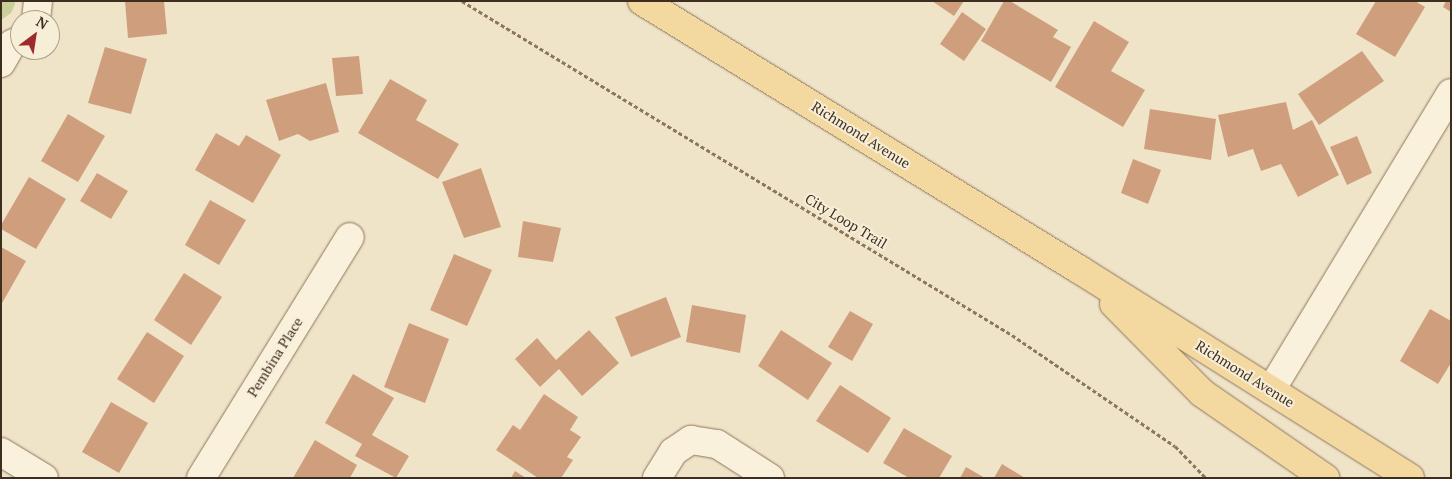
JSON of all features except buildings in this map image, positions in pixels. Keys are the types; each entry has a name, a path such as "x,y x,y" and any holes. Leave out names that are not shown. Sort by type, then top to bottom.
{"main road":[{"name":"Richmond Avenue","path":"642,1 1080,270 1410,478"},
{"name":"Richmond Avenue","path":"1080,270 1202,393 1325,478"}],"street":[{"path":"1271,390 1451,93"},
{"name":"Pembina Place","path":"201,478 350,237"},
{"path":"657,478 674,452 691,440 717,444 770,478"},
{"path":"1,452 44,478"}],"path":[{"name":"City Loop Trail","path":"462,1 1012,335 1175,446 1206,478"}],"green space":[{"path":"1,1 15,1 10,14 1,20"}]}
